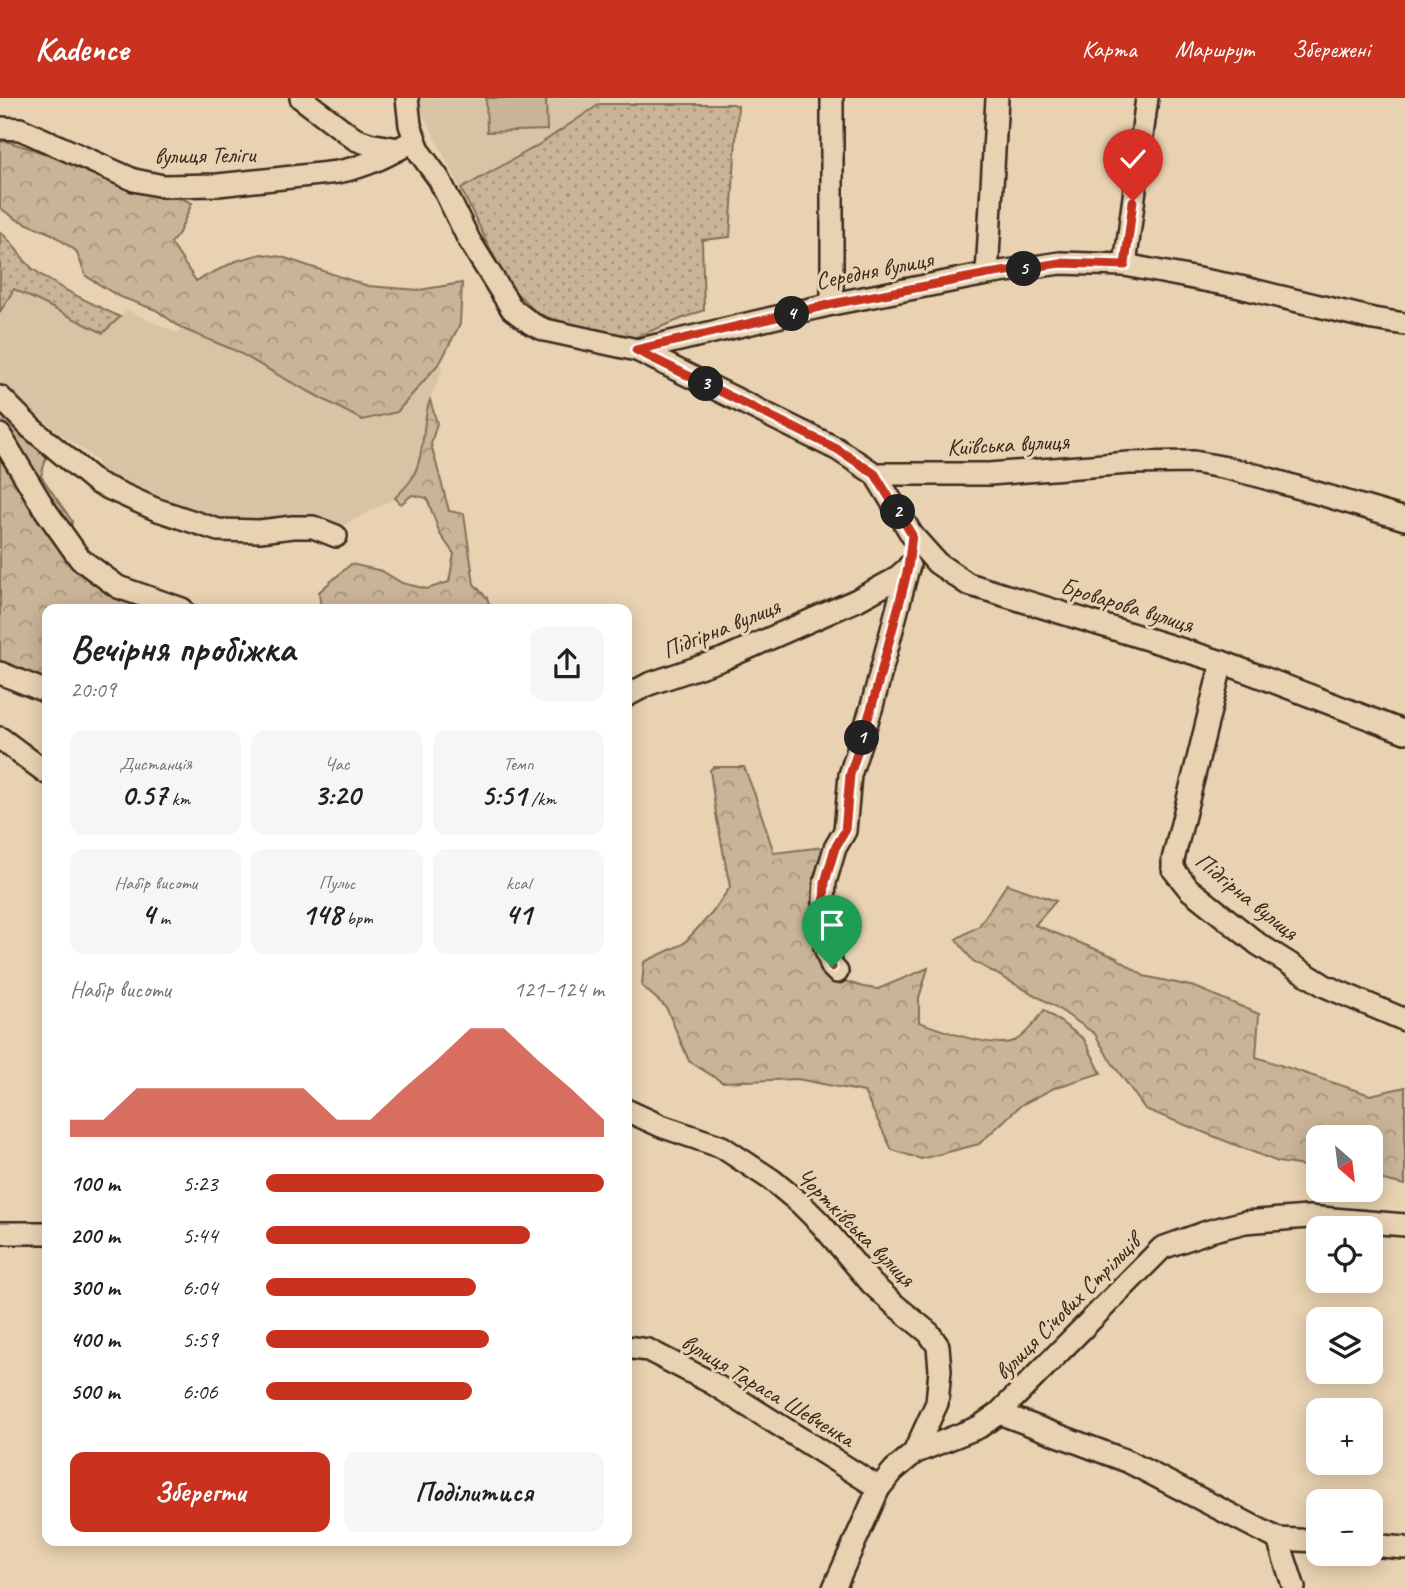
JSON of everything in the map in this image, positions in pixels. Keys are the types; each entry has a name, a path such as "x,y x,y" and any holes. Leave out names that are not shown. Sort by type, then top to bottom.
{"street":[{"path":"300,98 355,139 369,144 407,144"},
{"name":"Середня вулиця","path":"407,98 410,125 407,144 439,179 469,240 512,309 545,330 636,350 832,304 1060,263 1125,265 1240,287 1373,319 1405,324"},
{"path":"832,98 832,304"},
{"path":"988,274 998,98"},
{"path":"1125,265 1147,98"},
{"name":"вулиця Теліги","path":"0,128 20,129 134,180 163,186 218,185 338,172 370,164 407,144"},
{"path":"636,350 837,449 875,474"},
{"path":"0,397 97,483 155,509 218,530 260,531 313,527 336,536"},
{"path":"0,435 44,508 80,559 118,587 167,604"},
{"name":"Київська вулиця","path":"875,474 989,474 1129,463 1194,462 1259,476 1405,519"},
{"name":"Броварова вулиця","path":"875,474 912,535 937,563 968,584 1222,662 1405,732"},
{"path":"837,972 832,967 825,947 825,882 835,848 845,831 850,775 872,706 908,568 912,535"},
{"name":"Підгірна вулиця","path":"632,693 649,684 723,659 857,600 894,580 908,568"},
{"name":"Підгірна вулиця","path":"1222,662 1172,860 1173,869 1189,889 1258,944 1325,986 1405,1020"},
{"path":"0,673 42,690"},
{"path":"0,738 42,769"},
{"name":"Чортківська вулиця","path":"632,1113 722,1147 772,1180 821,1224 872,1284 929,1333 937,1346 940,1370 937,1403 914,1453"},
{"name":"вулиця Січових Стрільців","path":"1278,1539 1127,1461 999,1413 1162,1248 1245,1222 1308,1217 1405,1225"},
{"path":"0,1233 42,1233"},
{"name":"вулиця Тараса Шевченка","path":"632,1348 648,1350 712,1383 879,1488"},
{"path":"834,1588 879,1488 894,1471 914,1453 979,1427 999,1413"},
{"path":"1294,1588 1278,1539 1306,1540"},
{"path":"1383,1546 1405,1548"}],"shaded area":[{"path":"418,98 600,98 600,104 540,144 461,189 418,104"},
{"path":"14,289 103,333 127,310 177,333 240,294 441,361 442,370 427,408 423,447 413,477 395,498 338,528 224,526 100,477 97,461 0,386 0,312"}],"green space":[{"path":"486,98 546,98 547,130 487,132"},
{"path":"600,104 738,106 730,237 702,240 704,310 628,340 564,324 537,313 508,285 461,189 540,144"},
{"path":"6,141 192,203 179,233 171,243 196,281 236,261 261,254 282,257 368,286 419,290 462,283 460,324 441,361 397,412 362,420 234,350 183,329 156,310 118,296 86,276 76,251 52,234 16,219 0,208 0,142"},
{"path":"0,232 33,269 75,295 120,317 103,333 14,289 0,312"},
{"path":"430,400 437,423 431,444 449,511 464,514 474,584 489,604 320,604 319,592 351,564 382,571 402,583 427,589 449,582 454,554 440,534 427,498 412,495 401,504 395,498 410,482 417,467"},
{"path":"0,406 49,448 41,476 72,521 68,548 150,604 42,604 42,683 0,667"},
{"path":"713,767 744,767 774,853 832,846 822,881 841,980 878,989 928,968 919,998 919,1022 966,1038 1005,1043 1022,1036 1044,1010 1084,1039 1101,1073 1054,1088 1021,1105 979,1144 921,1159 892,1150 864,1092 797,1079 722,1082 689,1061 666,1007 642,986 644,962 683,944 712,913 730,887 716,814 710,770"},
{"path":"1007,884 1056,901 1035,925 1115,957 1144,976 1195,987 1259,1014 1256,1057 1370,1095 1405,1087 1405,1185 1383,1180 1383,1125 1306,1125 1306,1166 1278,1162 1145,1109 1095,1034 1053,1005 973,961 956,939 979,926"}],"route":[{"path":"832,967 825,947 825,882 835,848 845,831 850,775 872,706 901,597 912,535 875,474 837,449 636,350 832,304 988,274 1060,263 1125,265 1133,201"}]}
